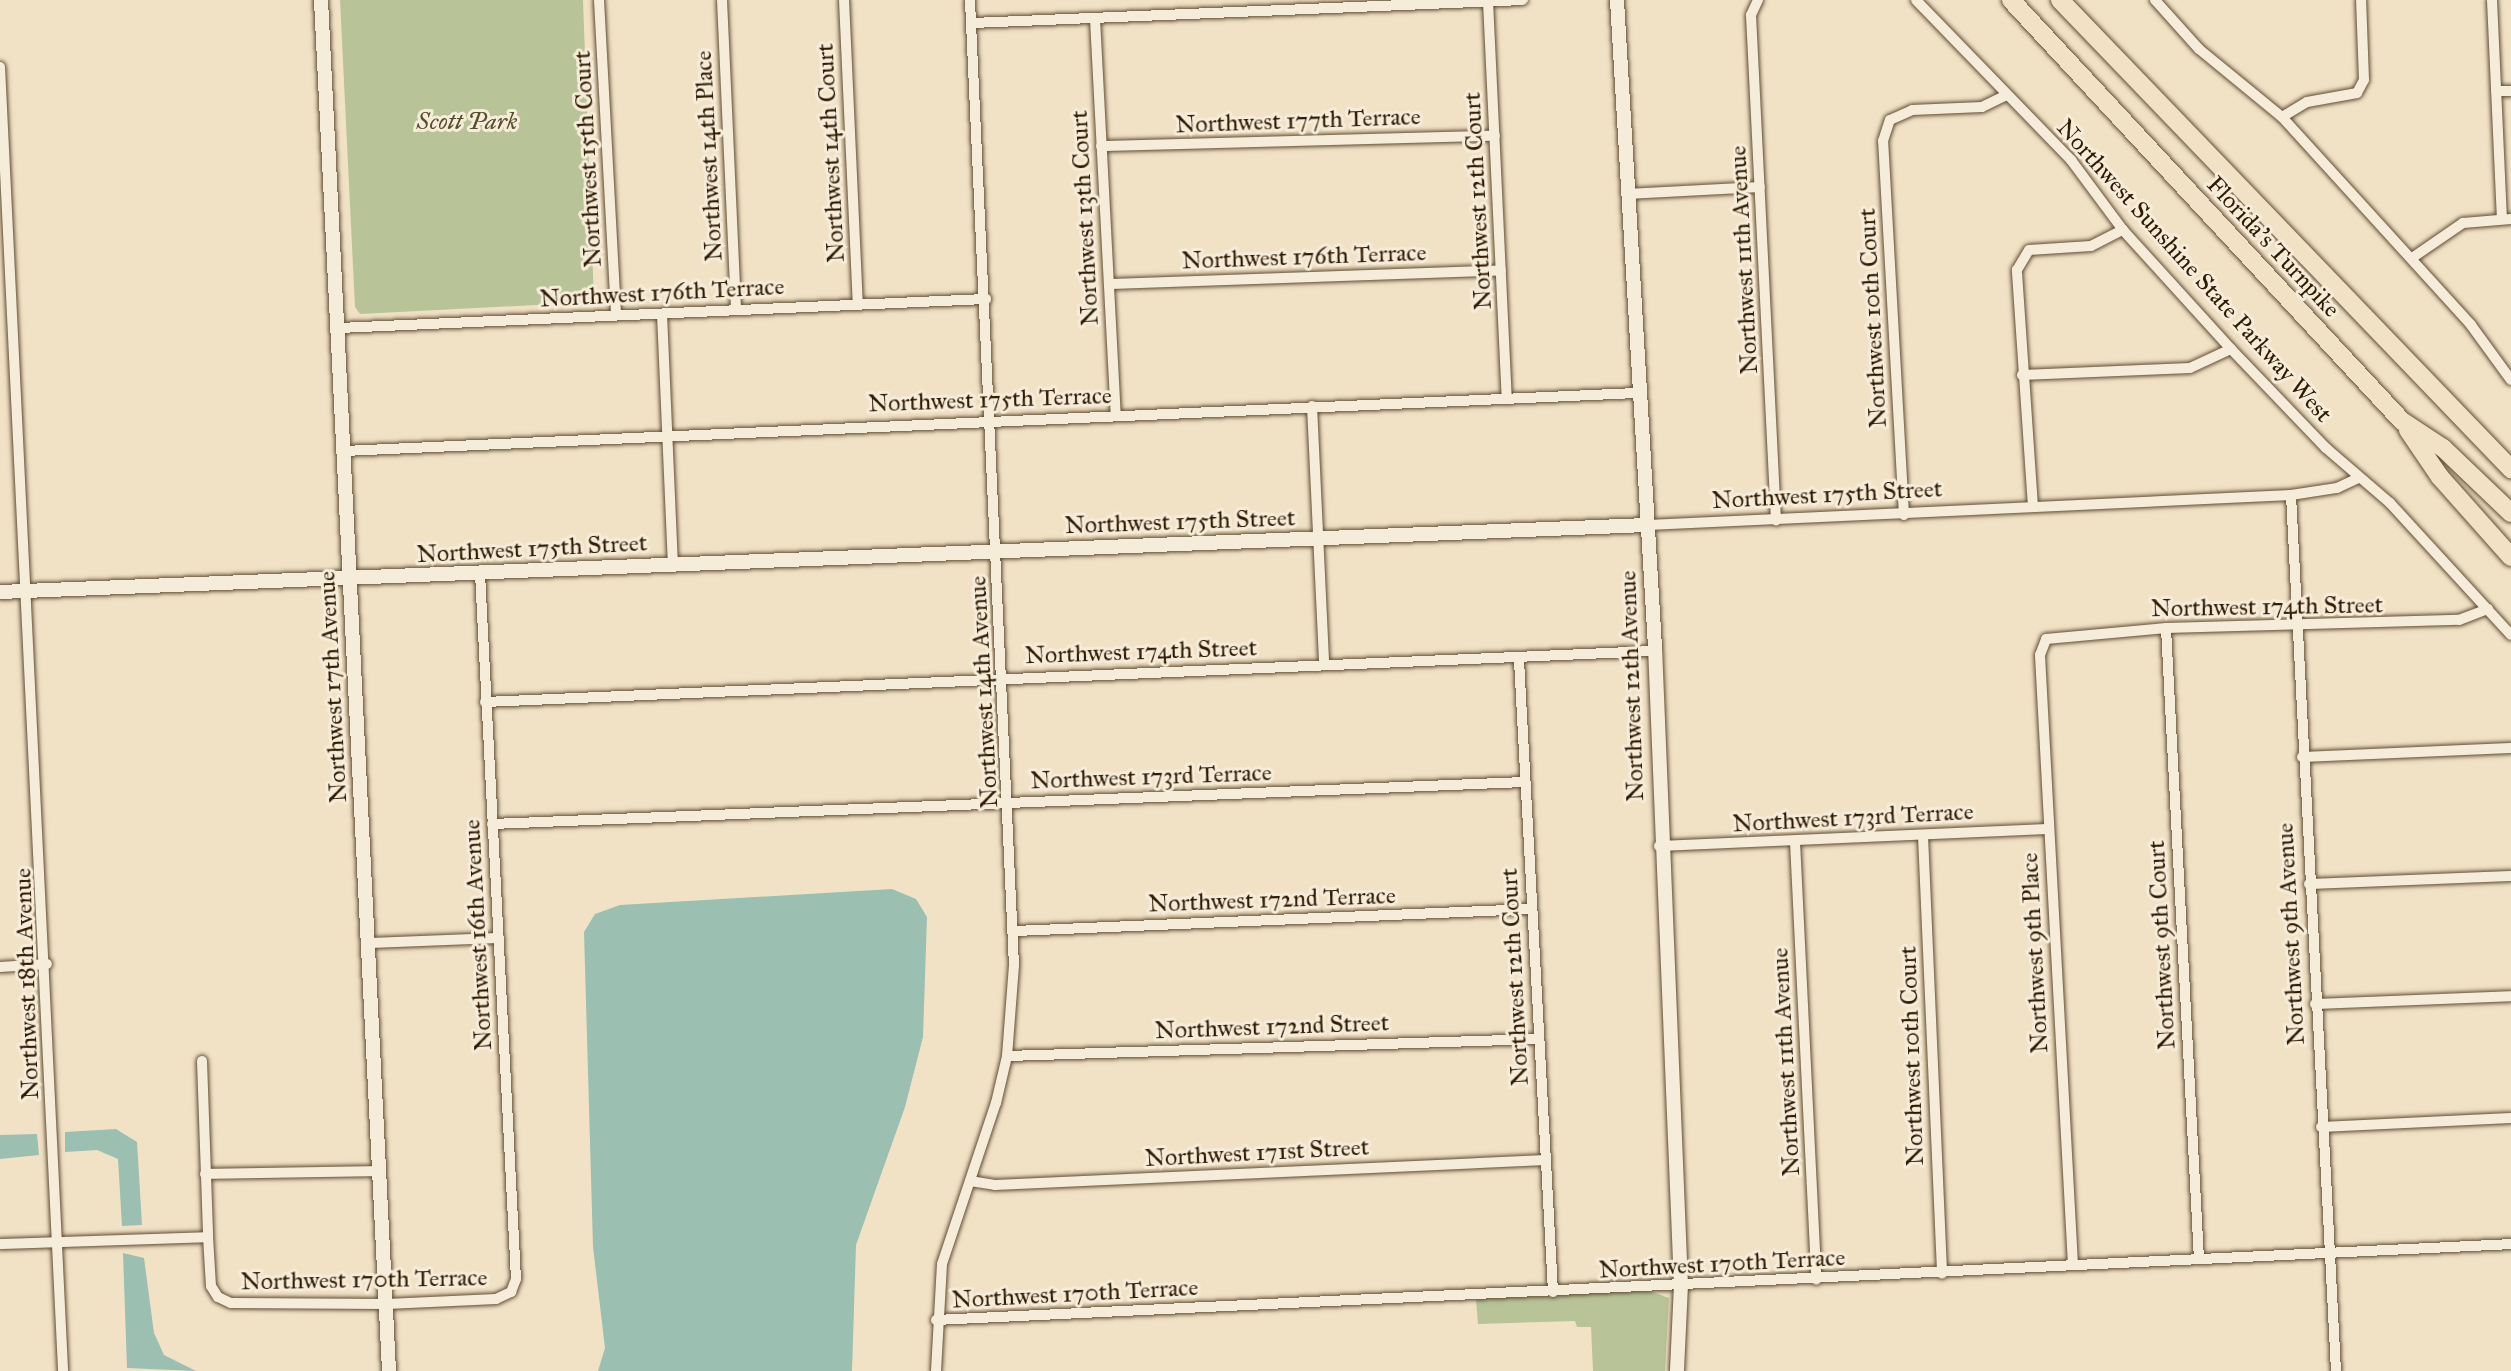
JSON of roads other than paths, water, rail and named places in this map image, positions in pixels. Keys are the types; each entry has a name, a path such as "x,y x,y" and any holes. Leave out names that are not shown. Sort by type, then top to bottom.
{"highway":[{"name":"Florida's Turnpike","path":"2011,0 2402,421 2443,448 2511,513"},
{"name":"Florida's Turnpike","path":"2060,0 2511,469"},
{"path":"2402,421 2440,477 2511,557"}],"street":[{"name":"Northwest 17th Avenue","path":"321,0 389,1371"},
{"name":"Northwest 15th Court","path":"599,0 616,315"},
{"name":"Northwest 14th Place","path":"722,0 736,310"},
{"name":"Northwest 14th Court","path":"844,0 858,304"},
{"name":"Northwest 14th Avenue","path":"936,1371 936,1320 942,1264 1007,1056 1015,931 970,0"},
{"path":"972,23 1095,19 1293,6 1523,0"},
{"name":"Northwest 12th Avenue","path":"1617,0 1655,651 1659,846 1681,1285 1677,1371"},
{"name":"Northwest 11th Avenue","path":"1758,0 1751,15 1776,520"},
{"name":"Northwest Sunshine State Parkway West","path":"1916,0 2005,96 2071,160 2123,230 2231,349 2358,478 2390,503 2511,635"},
{"path":"2155,0 2199,49 2282,117 2412,258 2511,380"},
{"path":"2282,117 2307,102 2357,93 2364,80 2361,0"},
{"path":"2412,258 2445,230 2463,223 2507,219 2492,0"},
{"name":"Northwest 12th Court","path":"1488,1 1507,399"},
{"name":"Northwest 13th Court","path":"1095,19 1116,415"},
{"name":"Northwest 18th Avenue","path":"0,67 47,964 63,1371"},
{"path":"2496,91 2511,91"},
{"name":"Northwest 10th Court","path":"1904,515 1883,141 1890,120 1912,110 1982,107 2005,96"},
{"name":"Northwest 177th Terrace","path":"1101,146 1495,136"},
{"path":"1627,194 1760,187"},
{"path":"2033,507 2017,270 2029,250 2091,246 2123,230"},
{"name":"Northwest 176th Terrace","path":"1109,284 1501,270"},
{"name":"Northwest 176th Terrace","path":"339,328 986,299"},
{"path":"662,314 673,565"},
{"path":"2022,375 2190,368 2231,349"},
{"name":"Northwest 175th Terrace","path":"344,451 668,434 1638,393"},
{"path":"1312,406 1324,665"},
{"name":"Northwest 175th Street","path":"0,592 480,574 997,549 1317,540 1904,515 2291,495 2337,488 2358,478"},
{"name":"Northwest 9th Avenue","path":"2291,495 2321,1127 2336,1371"},
{"name":"Northwest 16th Avenue","path":"480,574 516,1279 511,1292"},
{"name":"Northwest 174th Street","path":"2046,639 2166,628 2459,620 2488,609"},
{"name":"Northwest 9th Court","path":"2166,628 2199,1259"},
{"name":"Northwest 9th Place","path":"2046,639 2040,655 2073,1265"},
{"name":"Northwest 174th Street","path":"485,702 1001,678 1519,660 1655,651"},
{"name":"Northwest 12th Court","path":"1519,660 1553,1292"},
{"path":"2302,757 2511,748"},
{"name":"Northwest 173rd Terrace","path":"492,824 1525,782"},
{"name":"Northwest 173rd Terrace","path":"1659,846 2048,829"},
{"name":"Northwest 10th Court","path":"1923,836 1942,1274"},
{"name":"Northwest 11th Avenue","path":"1795,842 1816,1279"},
{"path":"2309,884 2511,876"},
{"name":"Northwest 172nd Terrace","path":"1015,931 1531,909"},
{"path":"369,943 499,938"},
{"path":"0,967 47,964"},
{"path":"2315,1004 2511,996"},
{"name":"Northwest 172nd Street","path":"1007,1056 1538,1039"},
{"path":"0,1244 208,1237 202,1061"},
{"path":"2321,1127 2511,1118"},
{"name":"Northwest 171st Street","path":"970,1181 995,1185 1545,1160"},
{"path":"205,1174 378,1171"},
{"name":"Northwest 170th Terrace","path":"208,1237 211,1286 218,1297 231,1303 387,1304 496,1299 511,1292"},
{"name":"Northwest 170th Terrace","path":"936,1320 1942,1274 2511,1244"}],"park label":[{"name":"Scott Park","path":"467,122"}]}
